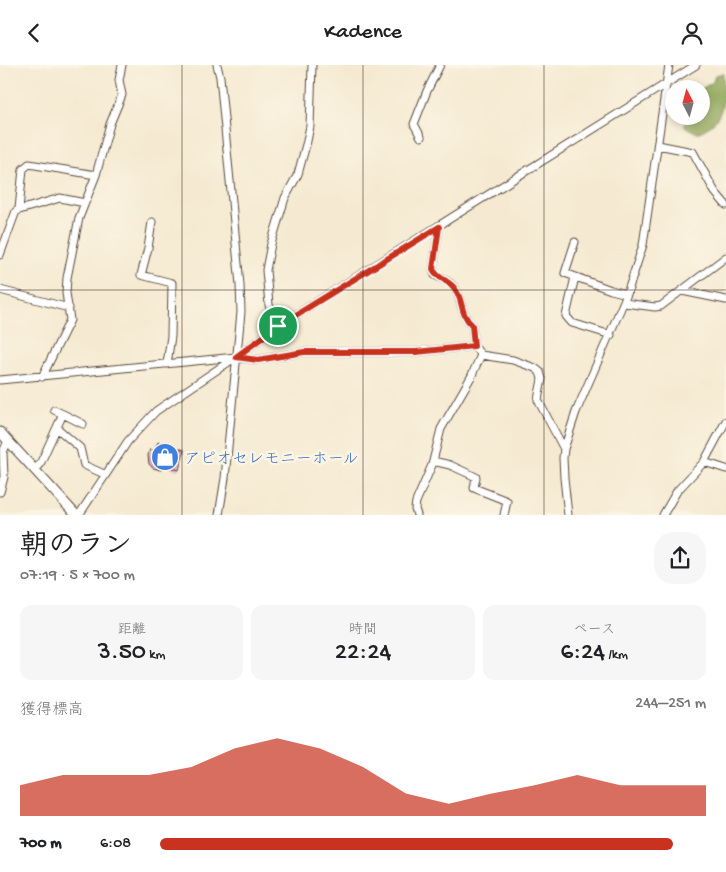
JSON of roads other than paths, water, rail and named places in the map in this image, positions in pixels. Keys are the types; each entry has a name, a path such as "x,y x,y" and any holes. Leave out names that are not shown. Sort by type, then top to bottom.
{"main road":[{"path":"0,432 77,515"}],"street":[{"path":"42,377 60,337 69,324 69,308 66,293 67,278 79,217 96,175 110,124 122,95 119,80 122,65"},
{"path":"217,65 220,77 241,312 225,478 219,515"},
{"path":"278,326 268,305 266,271 271,245 285,198 298,173 307,141 310,126 312,65"},
{"path":"421,137 414,124 440,65"},
{"path":"667,80 669,65"},
{"path":"672,80 696,65"},
{"path":"77,515 128,441 156,411 278,326 665,85"},
{"path":"568,515 564,478 564,449 576,413 624,303 643,245 665,92"},
{"path":"658,145 693,152 715,191 726,205"},
{"path":"20,209 23,169 29,164 96,175"},
{"path":"0,255 14,214 20,209 60,198 85,203"},
{"path":"152,222 141,275 172,283 171,336 167,365"},
{"path":"439,227 433,269 435,275 451,283 458,292 464,318 472,325 474,346 481,355 513,360 535,368 540,372 542,379 538,400 564,449"},
{"path":"575,242 565,273 627,294"},
{"path":"624,303 661,306 726,257"},
{"path":"575,277 566,316 572,323 611,335"},
{"path":"0,290 69,308"},
{"path":"682,291 726,300"},
{"path":"0,380 236,357 258,360 304,352 416,352 474,346"},
{"path":"417,515 415,509 416,502 433,461 441,429 471,377 481,355"},
{"path":"54,410 83,425"},
{"path":"35,470 41,462 63,414"},
{"path":"664,515 677,491 704,461 726,421"},
{"path":"57,428 80,448 84,465 104,474"},
{"path":"0,492 4,477 2,452 8,441"},
{"path":"433,461 450,465 476,477 474,488 508,501 504,515"},
{"path":"704,461 726,469"}],"place":[{"name":"アピオセレモニーホール","path":"165,457"}]}
